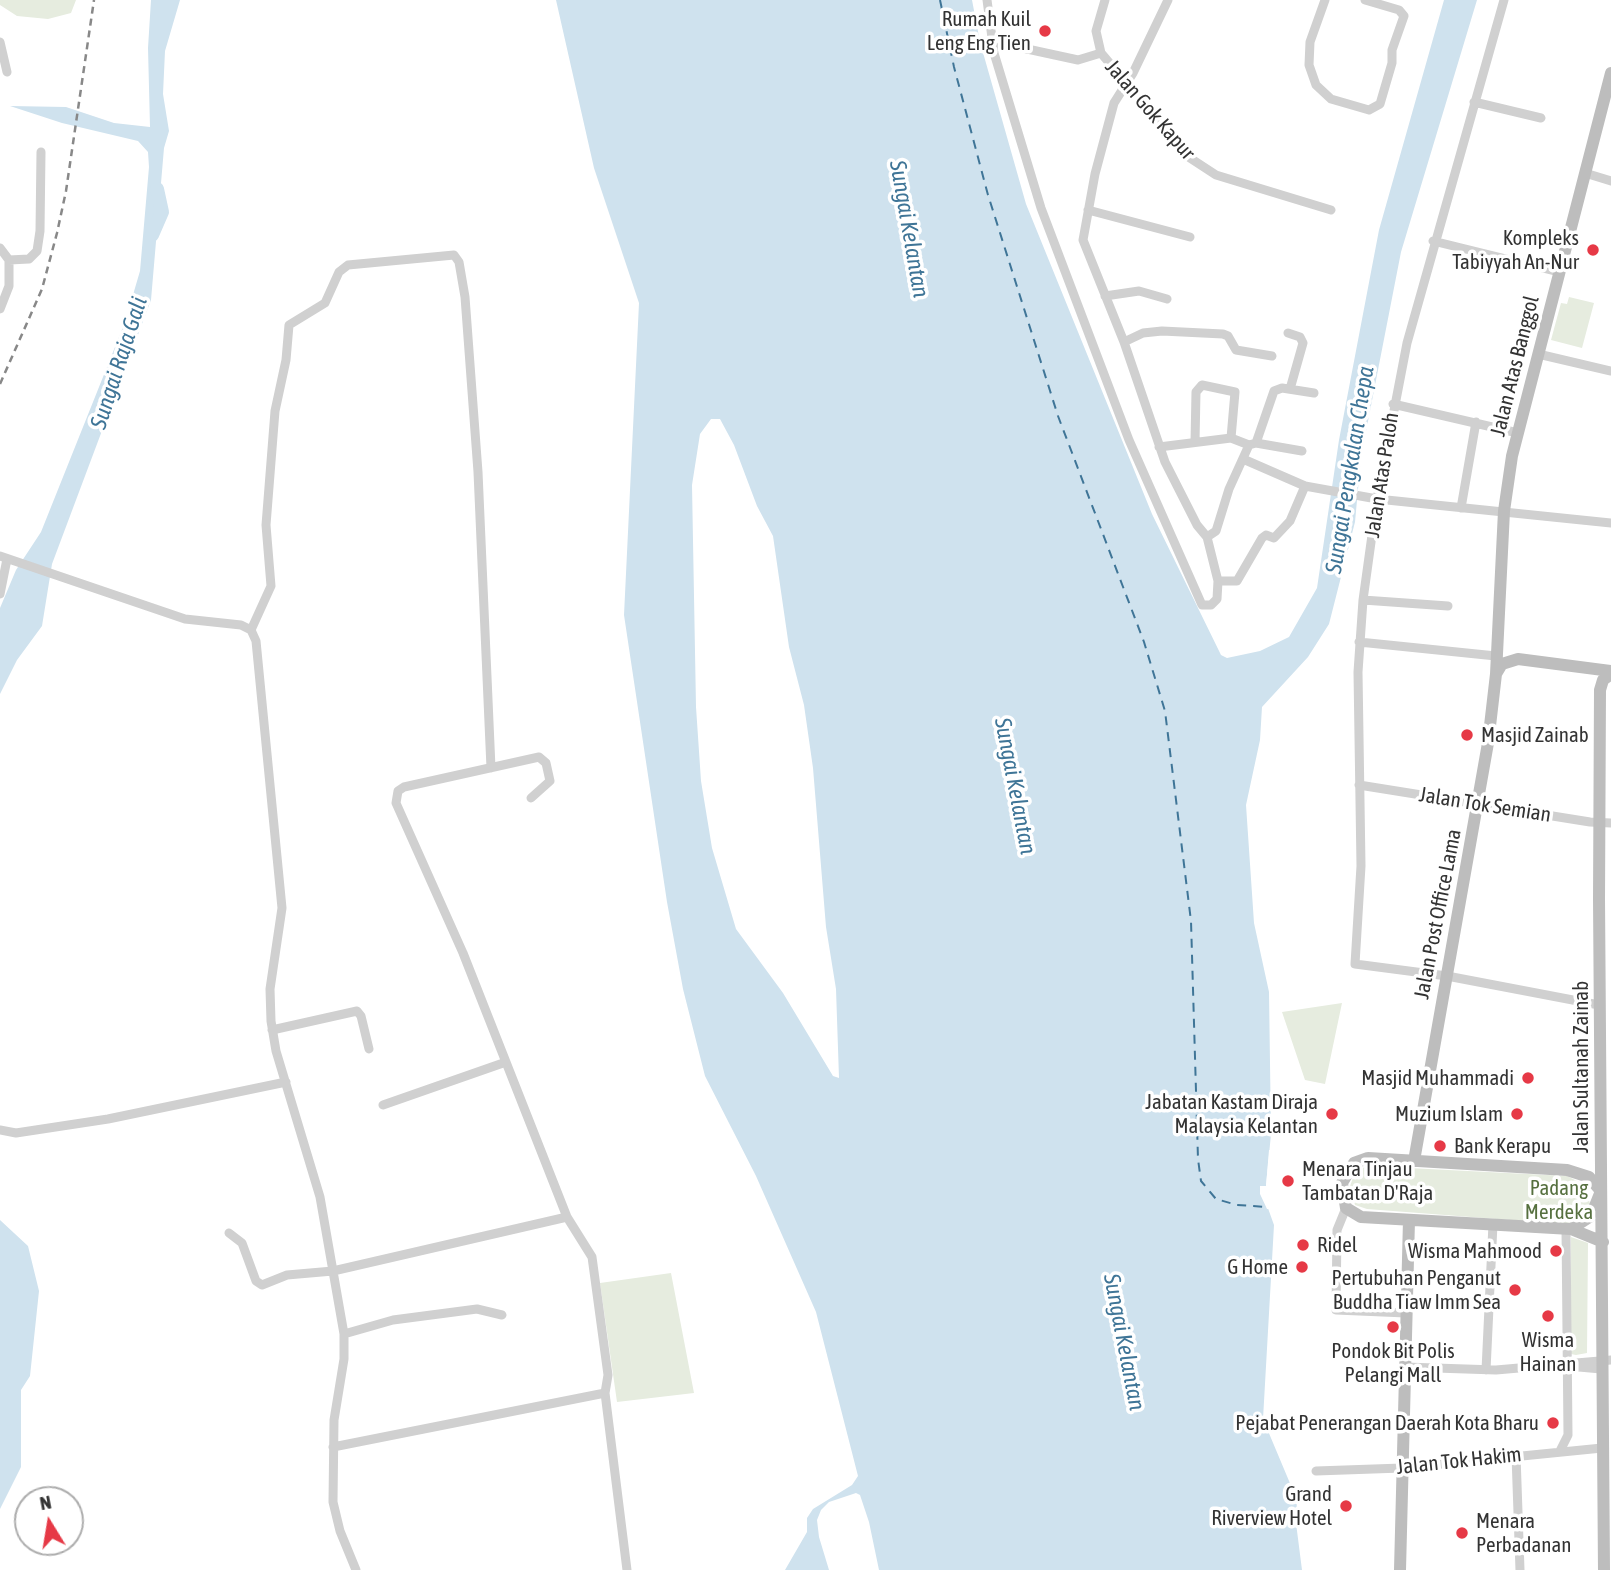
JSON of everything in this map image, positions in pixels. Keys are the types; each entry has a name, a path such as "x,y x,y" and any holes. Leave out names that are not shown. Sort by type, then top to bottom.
{"main road":[{"name":"Jalan Atas Banggol","path":"1496,674 1504,511 1518,433 1611,73"},
{"path":"1499,628 1505,646 1518,659"},
{"path":"1496,674 1502,664 1518,659 1579,665 1611,672"},
{"path":"1579,665 1593,674 1601,690"},
{"path":"1601,690 1603,680 1611,672"},
{"name":"Jalan Post Office Lama","path":"1414,1161 1478,804 1496,674"},
{"name":"Jalan Sultanah Zainab","path":"1601,690 1605,823 1605,899 1599,1005 1603,1242 1601,1337 1604,1364 1602,1568"},
{"path":"1569,1229 1591,1216 1601,1191 1589,1177 1567,1170 1368,1158 1354,1163 1342,1183 1344,1213 1361,1217 1569,1229 1603,1242"},
{"path":"1400,1570 1409,1220"}],"street":[{"path":"986,0 993,48 1063,271 1129,440 1202,605 1211,605 1217,599 1218,581 1207,537 1198,526 1159,447 1124,342 1083,240 1114,103 1168,0"},
{"name":"Jalan Gok Kapur","path":"1105,0 1096,32 1101,53 1200,167 1216,175 1331,210"},
{"path":"1325,0 1310,42 1310,65 1316,85 1331,99 1369,110 1380,103 1392,63 1392,50 1404,16 1399,10 1365,0"},
{"name":"Jalan Atas Paloh","path":"1447,976 1355,964 1361,866 1359,642 1377,499 1393,404 1433,241 1504,0"},
{"path":"0,42 7,72"},
{"path":"993,48 1011,46 1078,60 1101,53"},
{"path":"1474,102 1541,118"},
{"path":"9,260 29,259 37,251 40,231 41,152"},
{"path":"1585,173 1611,181"},
{"path":"1088,210 1190,237"},
{"path":"1433,241 1559,272"},
{"path":"0,248 9,260 9,286 0,309"},
{"path":"356,1570 340,1531 333,1502 334,1420 344,1359 344,1334 320,1197 272,1030 271,989 282,908 258,653 251,630 271,586 266,524 275,412 286,360 289,326 325,303 339,272 348,265 457,256 465,297 478,472 491,768"},
{"path":"1105,296 1139,291 1167,299"},
{"path":"1124,342 1153,331 1223,334 1228,336 1236,350 1272,356"},
{"path":"1288,333 1300,337 1303,343 1290,389"},
{"path":"1538,354 1611,371"},
{"path":"1195,442 1196,392 1202,385 1236,392 1231,438"},
{"path":"1207,537 1216,531 1229,489 1252,444 1274,391 1279,388 1314,393"},
{"path":"1393,404 1518,433"},
{"path":"1461,508 1476,422"},
{"path":"1159,447 1231,438 1301,451"},
{"path":"1243,459 1309,487 1377,499 1611,523"},
{"path":"1218,581 1237,581 1262,538 1266,535 1274,538 1290,521 1309,487"},
{"path":"0,594 6,558 185,619 228,622 251,630"},
{"path":"1363,600 1448,606"},
{"path":"1359,642 1496,656"},
{"path":"531,798 550,783 542,758 404,788 398,791 396,803 463,953 567,1217 592,1256 608,1375 605,1393 627,1570"},
{"name":"Jalan Tok Semian","path":"1359,785 1605,823"},
{"path":"1447,976 1599,1005"},
{"path":"272,1030 356,1012 361,1016 369,1049"},
{"path":"383,1105 506,1062"},
{"path":"0,1130 16,1133 108,1119 286,1082"},
{"path":"1344,1213 1337,1230 1336,1310 1406,1313"},
{"path":"229,1233 242,1243 260,1284 287,1275 334,1271 567,1217"},
{"path":"1486,1370 1493,1224"},
{"path":"1560,1451 1568,1434 1566,1366 1569,1229"},
{"path":"344,1334 393,1320 477,1309 502,1315"},
{"path":"1601,1337 1611,1347"},
{"path":"1405,1367 1486,1370 1604,1364"},
{"path":"334,1447 605,1393"},
{"name":"Jalan Tok Hakim","path":"1316,1471 1402,1468 1602,1448"},
{"path":"1516,1455 1520,1570"}],"green space":[{"path":"0,0 76,0 71,13 48,19 17,16 0,5"},
{"path":"1569,297 1594,303 1582,348 1551,340 1561,303 1567,304"},
{"path":"1342,1003 1325,1084 1305,1080 1282,1012"},
{"name":"Padang Merdeka","path":"1369,1166 1567,1176 1585,1185 1589,1211 1571,1223 1562,1224 1367,1209 1355,1205 1350,1186 1356,1170"},
{"path":"1571,1237 1588,1243 1587,1353 1576,1355 1571,1354"},
{"path":"671,1273 694,1393 617,1402 600,1283"}],"water":[{"path":"151,0 180,0 165,51 163,94 169,131 164,148 151,300 52,564 42,626 17,660 0,694 0,608 16,570 41,532 125,322 140,271 149,167 148,152 138,141 62,123 10,106 66,107 114,123 150,127 148,48"},
{"path":"556,0 972,0 980,42 1026,204 1152,514 1221,655 1227,658 1260,651 1289,637 1317,588 1339,440 1379,230 1444,0 1477,0 1401,252 1361,457 1355,522 1329,624 1308,657 1262,707 1260,740 1246,805 1254,923 1269,992 1271,1134 1266,1186 1260,1186 1274,1225 1263,1419 1297,1500 1296,1523 1302,1570 879,1570 869,1522 860,1495 856,1493 829,1502 821,1510 817,1520 829,1570 785,1570 807,1532 807,1518 813,1509 852,1485 858,1476 816,1312 756,1176 705,1076 683,989 667,902 624,615 639,303 594,168","holes":["711,419 720,419 734,445 757,506 773,536 789,647 804,705 813,768 826,927 836,989 839,1078 833,1076 783,993 736,929 712,848 701,781 696,707 692,485 700,434"]},
{"path":"0,1220 28,1246 39,1291 30,1376 21,1390 21,1467 0,1509"}],"pier":[{"path":"1269,1150 1272,1150 1270,1187 1263,1193 1271,1209 1267,1209 1260,1194 1260,1186 1266,1186"}],"waterway":[{"name":"Sungai Raja Gali","path":"152,235 162,212 157,189"}],"ferry route":[{"path":"940,0 954,67 988,195 1058,416 1144,642 1165,711 1191,921 1198,1159 1201,1181 1216,1199 1237,1205 1267,1207"}],"railway":[{"path":"0,384 42,289 57,233 66,191 94,0"}],"place":[{"name":"Rumah Kuil Leng Eng Tien","path":"1045,31"},
{"name":"Kompleks Tabiyyah An-Nur","path":"1593,250"},
{"name":"Masjid Zainab","path":"1467,735"},
{"name":"Masjid Muhammadi","path":"1528,1078"},
{"name":"Jabatan Kastam Diraja Malaysia Kelantan","path":"1332,1114"},
{"name":"Muzium Islam","path":"1517,1114"},
{"name":"Bank Kerapu","path":"1440,1146"},
{"name":"Menara Tinjau Tambatan D'Raja","path":"1288,1181"},
{"name":"Ridel","path":"1303,1245"},
{"name":"Wisma Mahmood","path":"1556,1251"},
{"name":"G Home","path":"1302,1267"},
{"name":"Pertubuhan Penganut Buddha Tiaw Imm Sea","path":"1515,1290"},
{"name":"Wisma Hainan","path":"1548,1316"},
{"name":"Pondok Bit Polis Pelangi Mall","path":"1393,1327"},
{"name":"Pejabat Penerangan Daerah Kota Bharu","path":"1553,1423"},
{"name":"Grand Riverview Hotel","path":"1346,1506"},
{"name":"Menara Perbadanan","path":"1462,1533"}],"water label":[{"name":"Sungai Kelantan","path":"909,229"},
{"name":"Sungai Pengkalan Chepa","path":"1350,470"},
{"name":"Sungai Kelantan","path":"1015,786"},
{"name":"Sungai Kelantan","path":"1124,1342"}]}
